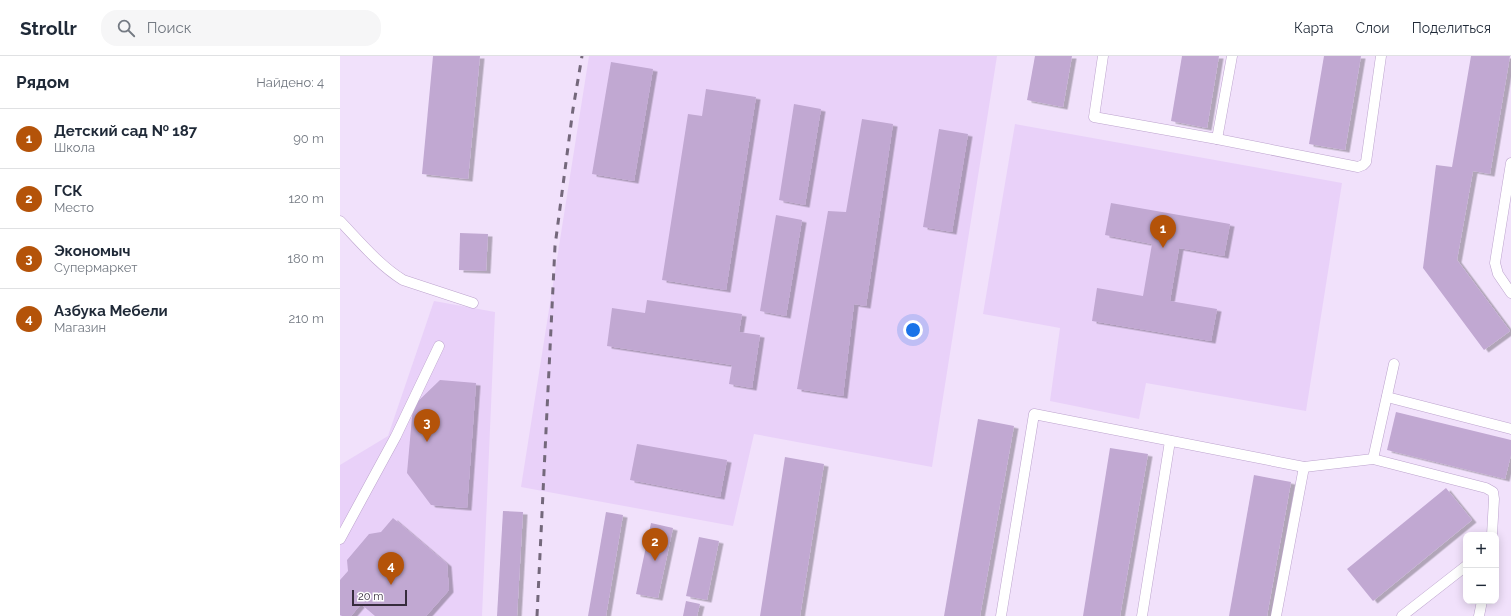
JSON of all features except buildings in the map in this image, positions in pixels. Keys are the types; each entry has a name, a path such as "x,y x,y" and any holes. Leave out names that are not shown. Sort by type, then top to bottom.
{"lane":[{"path":"1103,56 1094,117 1217,139 1358,167 1366,162 1381,56"},
{"path":"1217,139 1232,56"},
{"path":"1511,163 1495,263 1498,274 1511,293"},
{"path":"340,221 385,267 403,280 473,303"},
{"path":"340,539 396,436 439,346"},
{"path":"1373,460 1394,364"},
{"path":"1387,397 1511,429"},
{"path":"1001,616 1034,414 1304,467 1373,460 1486,488 1492,492 1494,499 1492,532"},
{"path":"1142,616 1170,441"},
{"path":"1276,616 1304,467"},
{"path":"1402,616 1463,568"},
{"path":"1479,616 1481,604"}],"shaded area":[{"path":"589,56 997,56 932,467 754,434 733,526 521,487"},
{"path":"1015,124 1342,183 1306,411 1146,383 1139,419 1050,401 1060,328 983,314"},
{"path":"434,301 495,312 482,616 340,616 340,465 388,436"}],"railway":[{"path":"537,616 555,246 573,109 582,56"}],"place":[{"name":"Детский сад № 187","path":"1163,248"},
{"name":"Экономыч","path":"427,442"},
{"name":"ГСК","path":"655,561"},
{"name":"Азбука Мебели","path":"391,585"}]}
